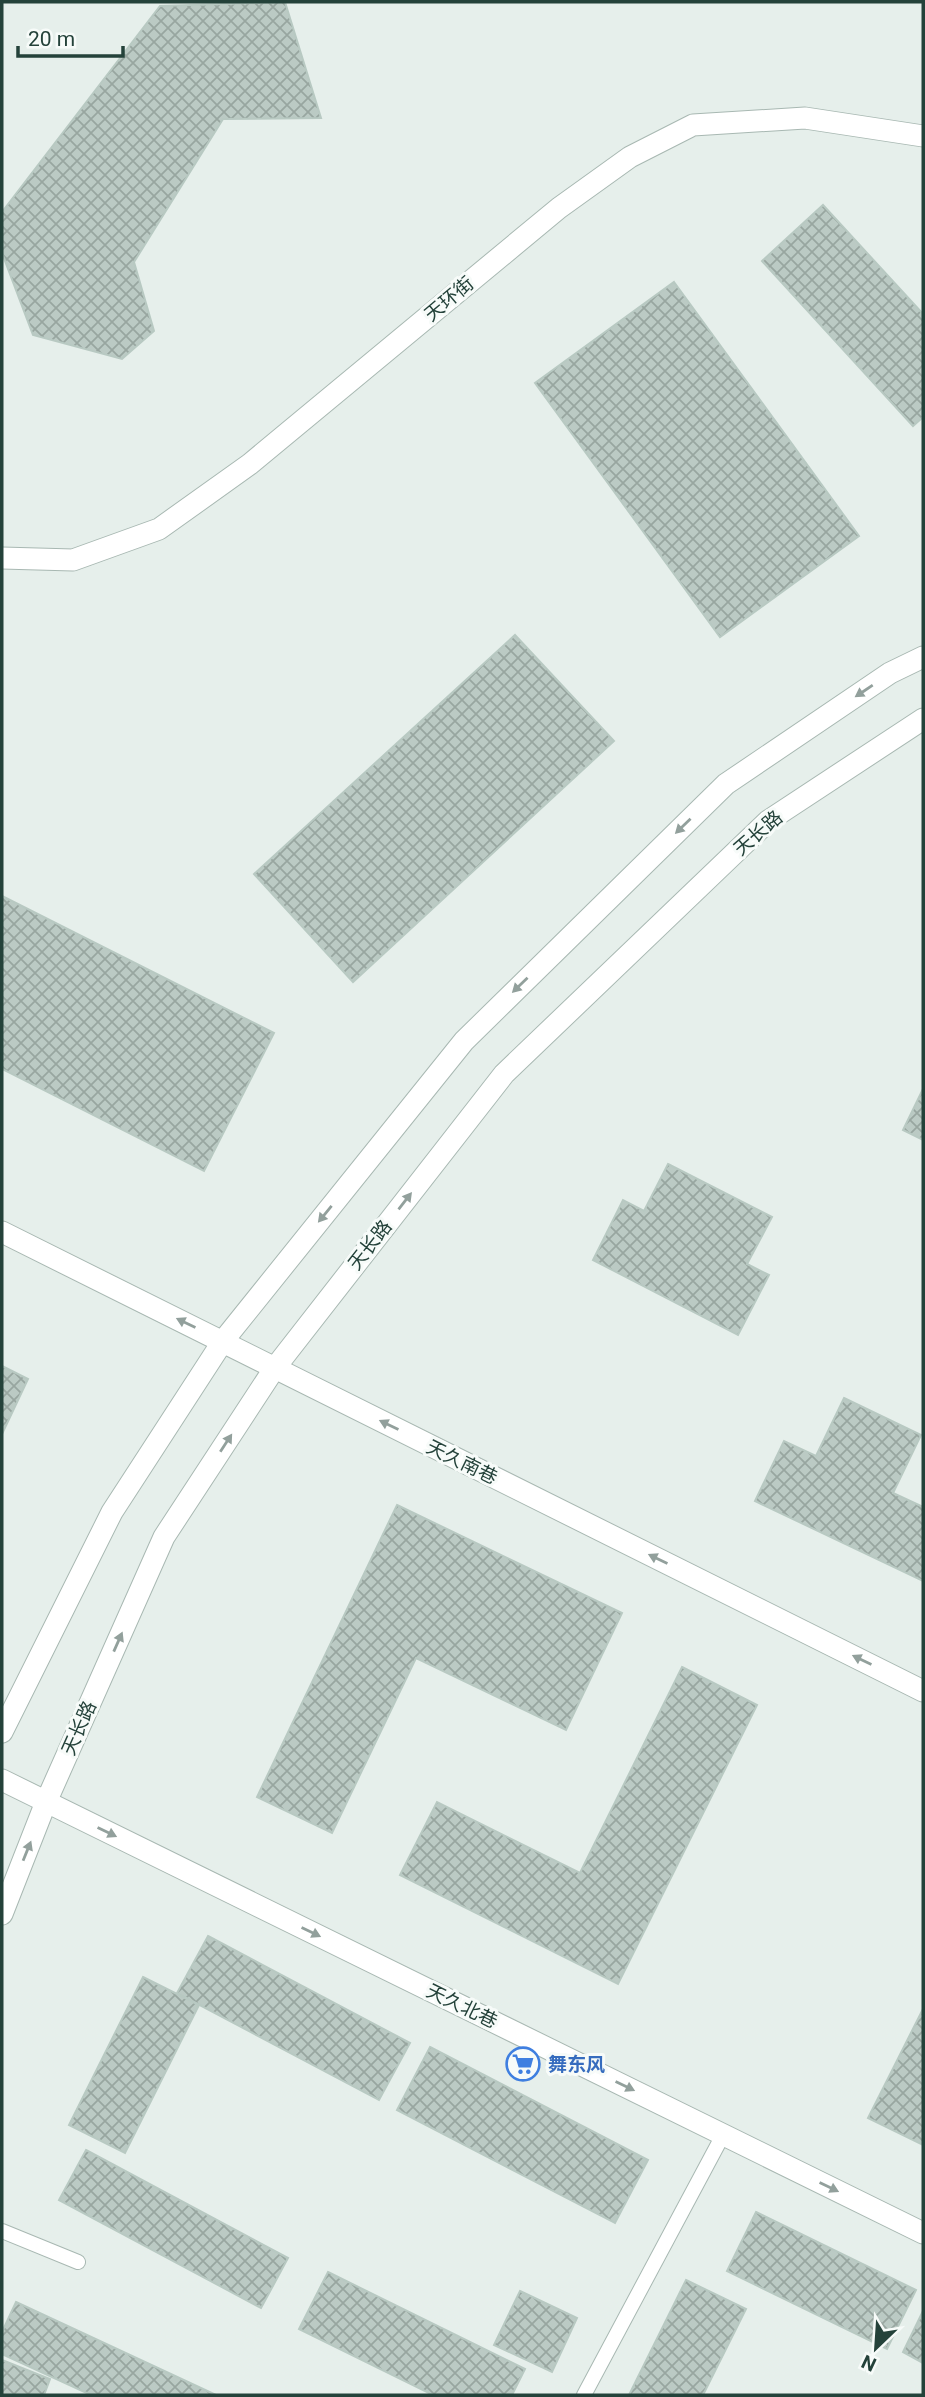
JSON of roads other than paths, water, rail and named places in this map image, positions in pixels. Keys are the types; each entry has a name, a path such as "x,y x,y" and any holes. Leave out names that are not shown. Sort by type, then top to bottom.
{"street":[{"name":"天环街","path":"2,558 73,560 159,529 250,464 559,208 630,157 693,125 806,118 923,135"},
{"path":"2,1732 112,1512 223,1342 464,1041 726,784 890,673 923,657"},
{"name":"天长路","path":"2,1914 46,1802 164,1537 274,1368 504,1074 768,821 923,719"},
{"name":"天久南巷","path":"2,1233 923,1691"},
{"name":"天久北巷","path":"2,1780 923,2233"}],"lane":[{"path":"584,2395 723,2135"},
{"path":"2,2231 78,2262"}],"place":[{"name":"舞东风","path":"523,2064"}]}
